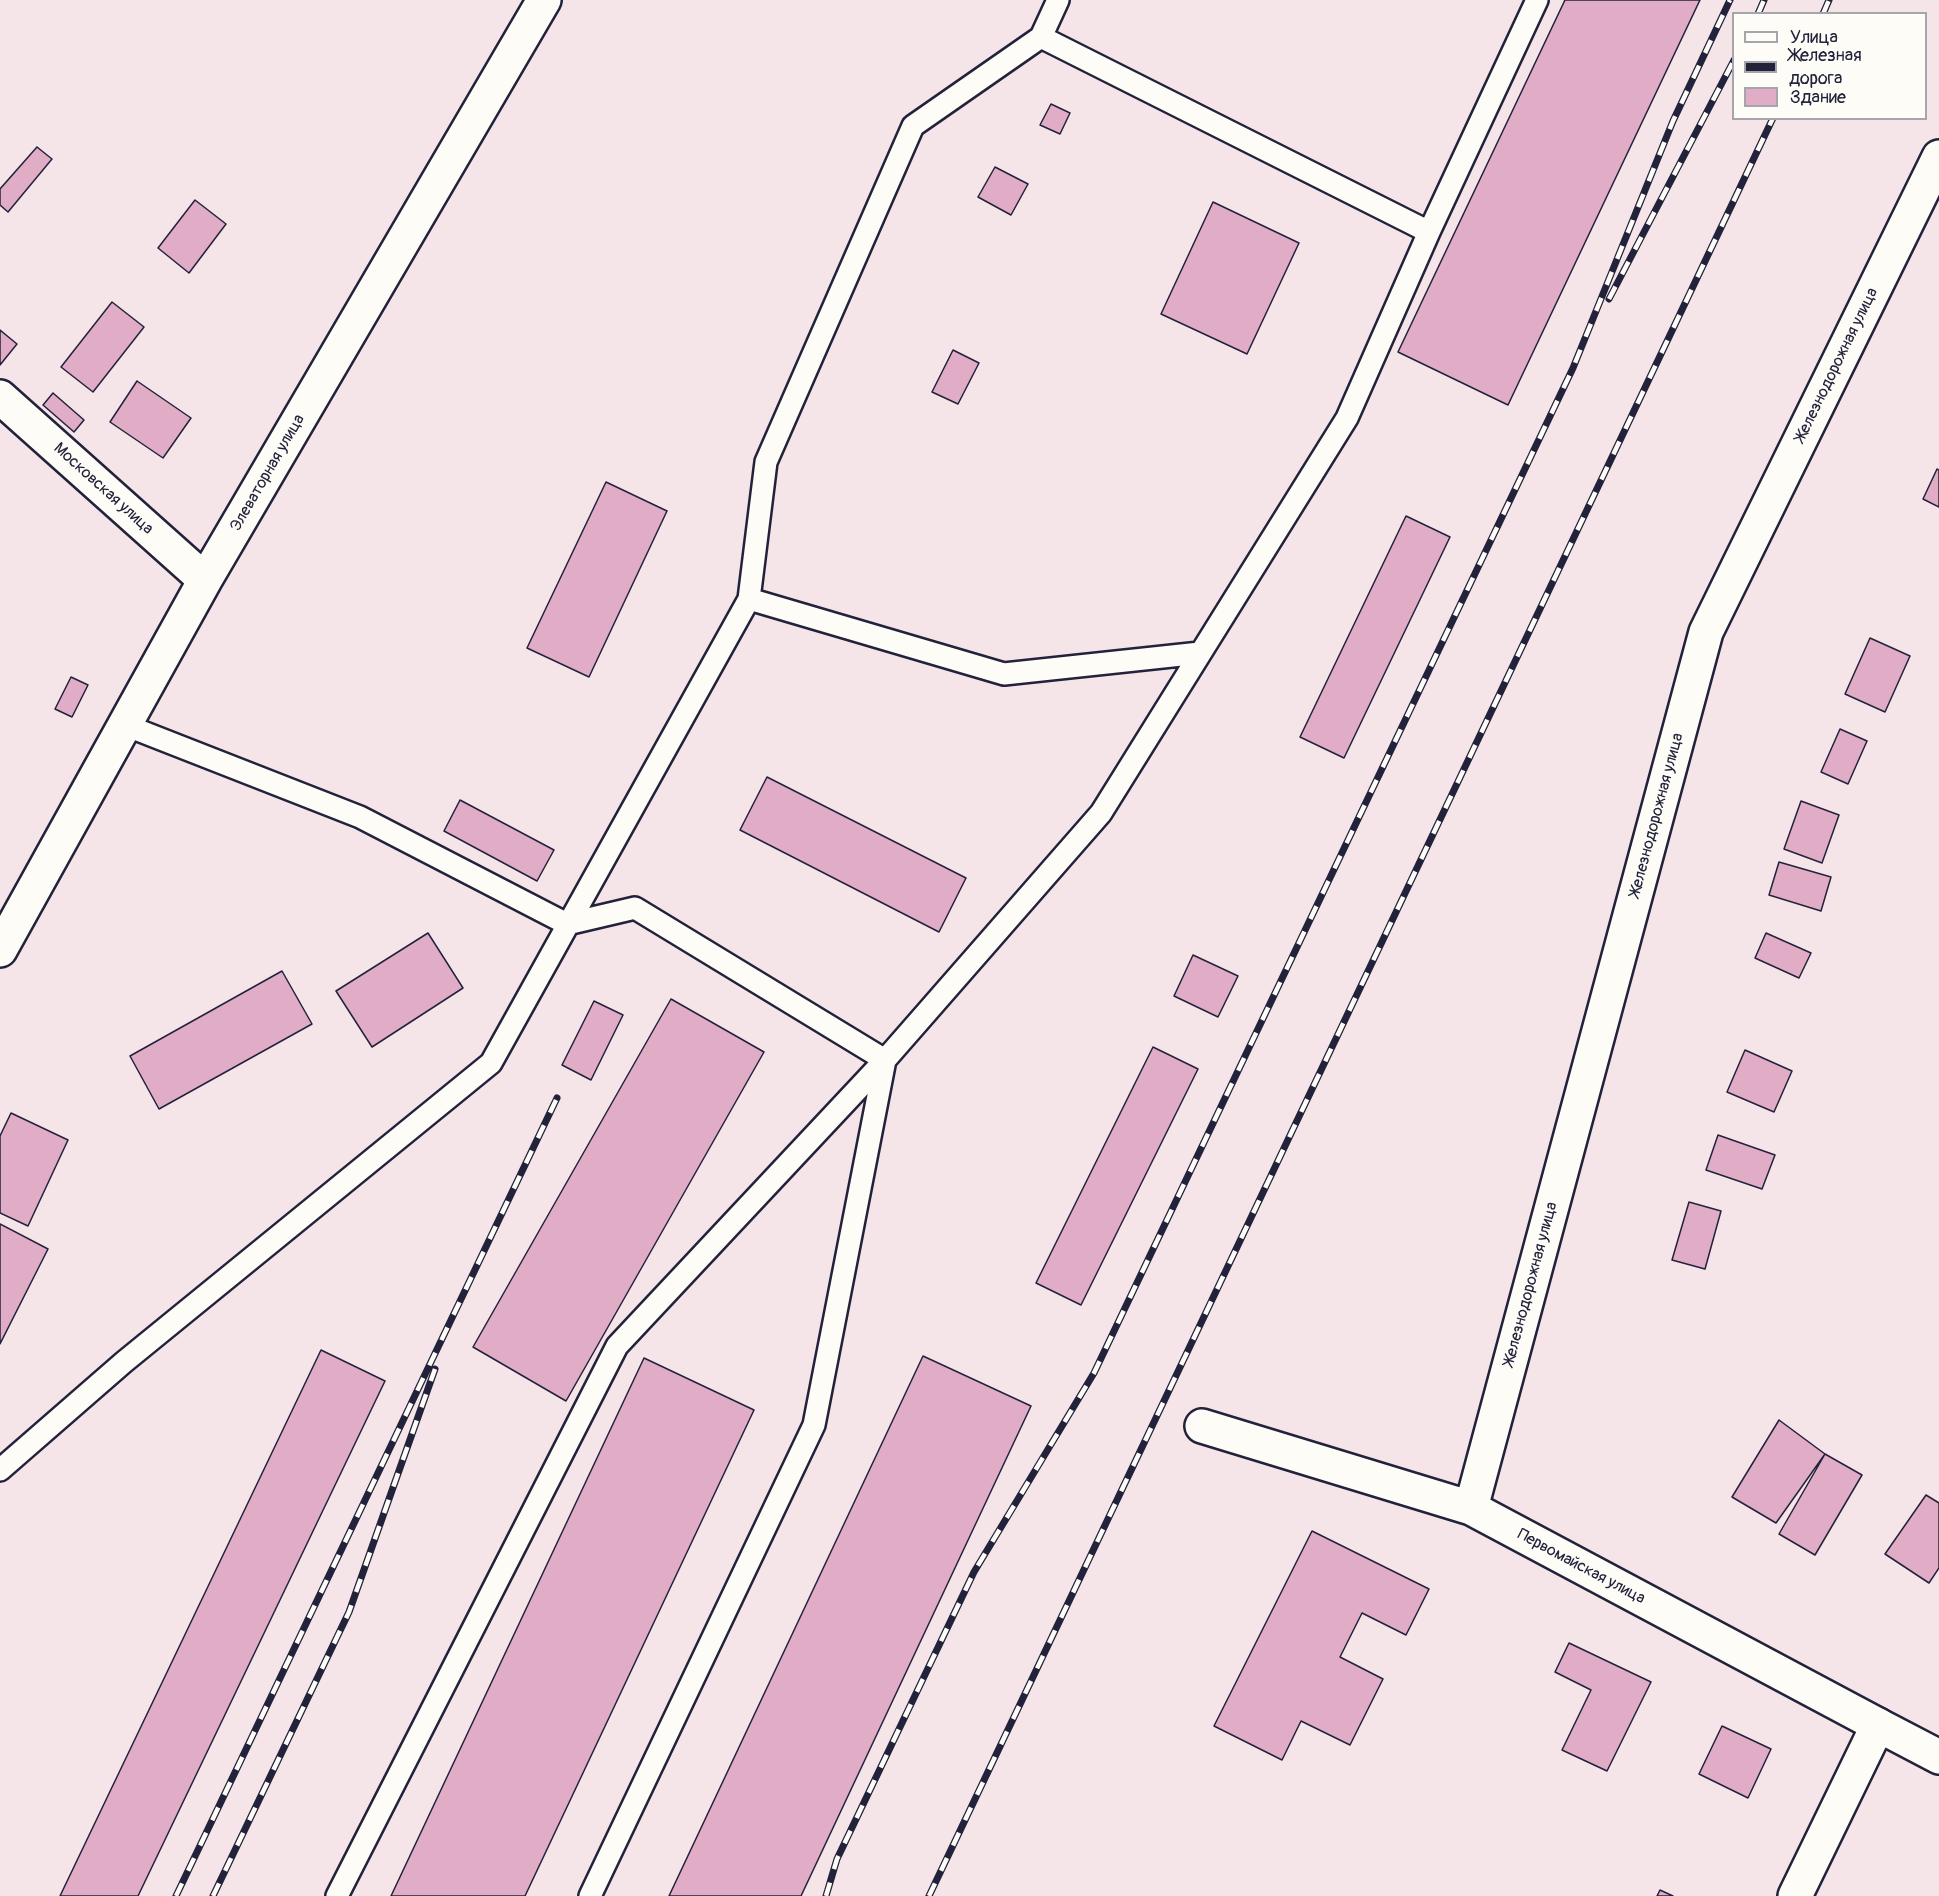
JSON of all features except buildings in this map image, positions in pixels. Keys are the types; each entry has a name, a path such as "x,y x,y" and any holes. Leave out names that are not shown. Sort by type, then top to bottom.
{"street":[{"name":"Элеваторная улица","path":"0,950 206,580 544,0"},
{"name":"Железнодорожная улица","path":"1471,1508 1706,632 1939,156"},
{"name":"Московская улица","path":"0,397 206,580"},
{"name":"Первомайская улица","path":"1202,1426 1471,1508 1939,1757"},
{"path":"1795,1896 1878,1725"}],"lane":[{"path":"0,1470 124,1362 491,1064 749,599 766,462 913,126 1041,37 1058,0"},
{"path":"337,1896 617,1346 885,1060 1101,813 1347,418 1429,232 1537,0"},
{"path":"1041,37 1429,232"},
{"path":"749,599 1004,674 1200,653"},
{"path":"125,725 360,817 567,924 635,908 885,1060"},
{"path":"590,1896 814,1425 885,1060"}],"railway":[{"path":"826,1896 837,1859 974,1572 1094,1373 1573,368 1673,121 1730,0"},
{"path":"1759,12 1764,0"},
{"path":"1824,12 1829,0"},
{"path":"1609,299 1732,64"},
{"path":"929,1896 1772,120"},
{"path":"176,1896 557,1098"},
{"path":"213,1896 349,1612 435,1369"}]}
